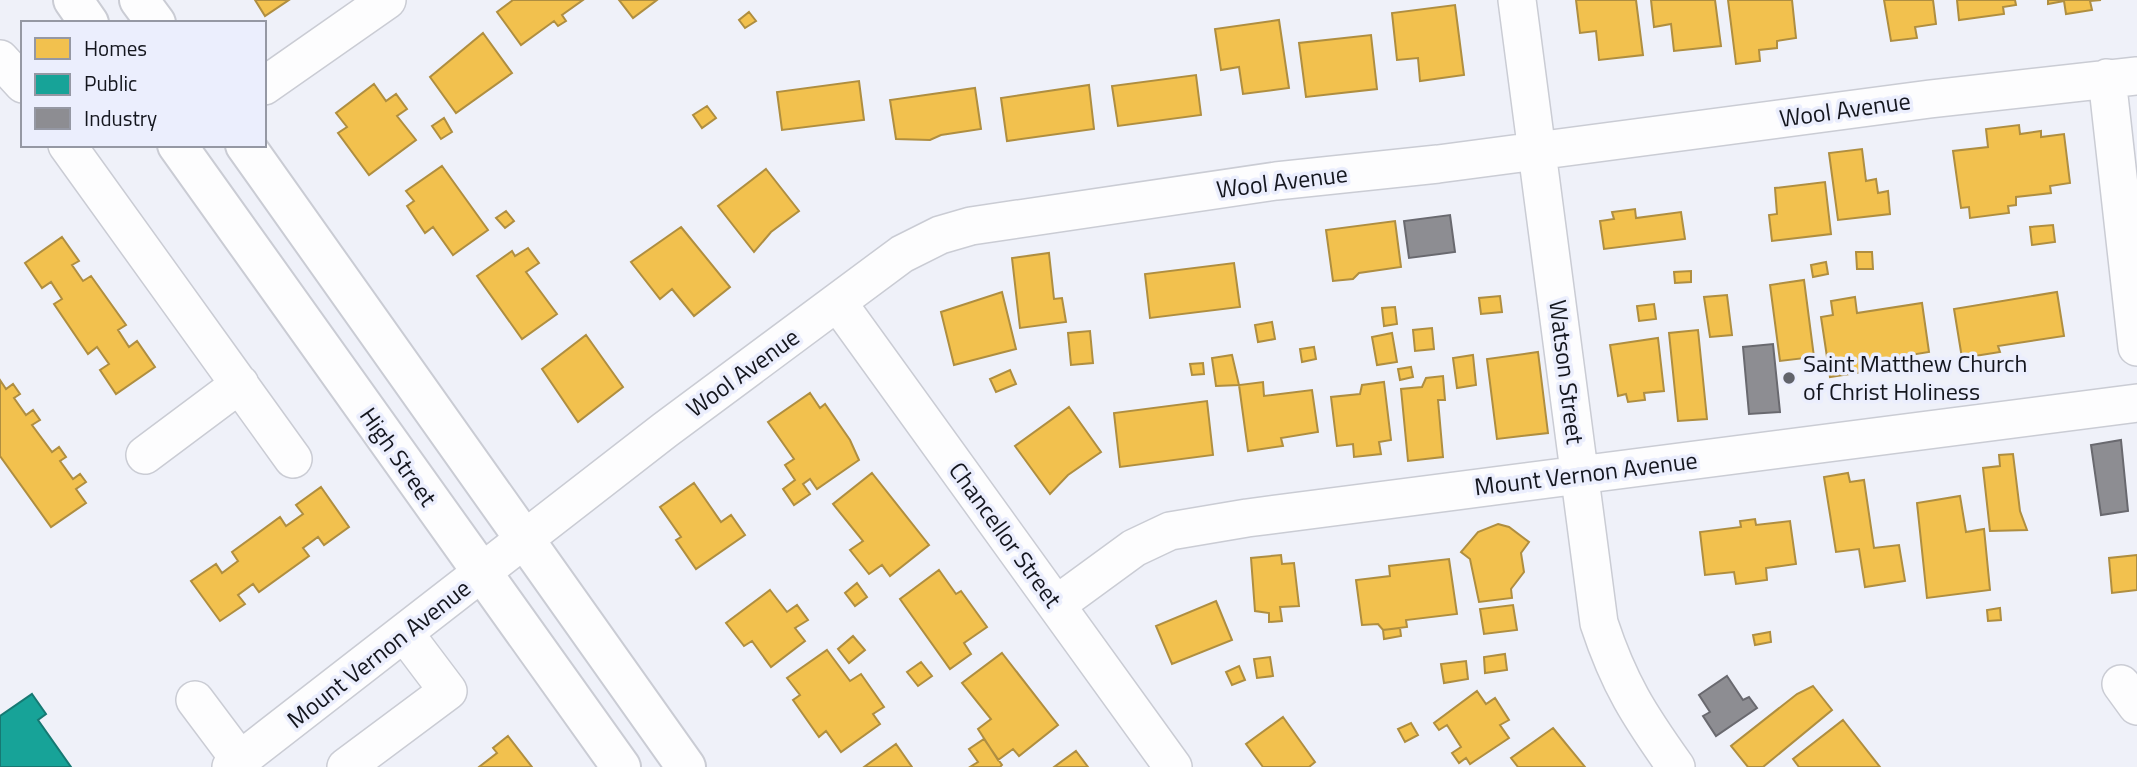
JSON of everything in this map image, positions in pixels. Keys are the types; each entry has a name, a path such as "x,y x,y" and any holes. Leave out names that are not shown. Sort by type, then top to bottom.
{"main road":[{"path":"73,0 88,21"},
{"path":"139,0 155,21"},
{"name":"High Street","path":"179,147 621,767"},
{"path":"246,147 686,767"}],"street":[{"path":"266,85 387,0"},
{"name":"Watson Street","path":"1517,0 1594,596 1610,657 1634,710 1676,767"},
{"path":"0,59 21,82"},
{"path":"2122,77 2137,347"},
{"name":"Wool Avenue","path":"526,540 665,430 902,254 940,236 971,226 1276,181 1538,151 2122,77"},
{"path":"68,147 293,459"},
{"name":"Chancellor Street","path":"838,303 1173,767"},
{"path":"145,455 240,384"},
{"name":"Mount Vernon Avenue","path":"1056,605 1134,548 1170,531 1261,516 2137,403"},
{"name":"Mount Vernon Avenue","path":"236,764 526,540"},
{"path":"346,767 448,691 405,634"},
{"path":"195,700 236,764"}],"building: Homes":[{"path":"255,0 289,0 265,16"},
{"path":"513,0 583,0 562,15 566,21 558,26 554,21 521,45 497,12"},
{"path":"619,0 657,0 633,18"},
{"path":"1576,0 1636,0 1643,55 1599,60 1596,31 1580,33"},
{"path":"1651,0 1715,0 1721,46 1674,51 1671,24 1654,27"},
{"path":"1728,0 1792,0 1796,38 1777,41 1777,48 1759,50 1760,61 1736,64"},
{"path":"1884,0 1933,0 1936,24 1915,27 1917,38 1891,41"},
{"path":"1957,0 2015,0 2016,5 2003,7 2004,14 1959,20"},
{"path":"2048,0 2101,0 2090,1 2092,10 2066,14 2064,1 2048,4"},
{"path":"1455,5 1464,75 1420,81 1418,58 1397,60 1392,13"},
{"path":"749,12 756,21 745,28 739,20"},
{"path":"1279,20 1289,88 1243,94 1239,67 1221,70 1215,29"},
{"path":"483,33 512,73 456,113 430,77"},
{"path":"1371,35 1377,89 1306,97 1299,43"},
{"path":"1196,75 1201,115 1118,126 1112,86"},
{"path":"859,81 864,120 782,130 777,92"},
{"path":"374,84 386,101 396,94 407,109 397,116 416,140 369,175 338,133 347,127 336,113"},
{"path":"1089,85 1094,129 1007,141 1001,98"},
{"path":"975,88 981,129 941,135 930,140 896,139 890,100"},
{"path":"707,106 716,118 702,128 693,115"},
{"path":"444,118 452,132 441,139 432,126"},
{"path":"2019,125 2020,134 2041,131 2041,137 2064,134 2070,183 2050,186 2051,193 2016,197 2016,205 2008,206 2009,213 1970,218 1969,207 1961,208 1953,151 1988,147 1986,129"},
{"path":"1862,149 1866,181 1876,179 1878,193 1888,191 1890,214 1838,220 1829,153"},
{"path":"442,166 488,230 453,255 433,227 425,233 407,206 414,201 406,191"},
{"path":"766,169 799,211 771,232 754,252 718,206"},
{"path":"1825,182 1831,234 1772,241 1769,215 1777,214 1775,188"},
{"path":"1635,209 1636,218 1681,212 1685,239 1604,249 1600,221 1614,219 1612,212"},
{"path":"506,211 514,221 505,228 496,218"},
{"path":"1395,221 1401,267 1359,273 1353,279 1333,281 1326,230"},
{"path":"2053,225 2055,242 2032,245 2030,227"},
{"path":"681,227 730,287 694,316 672,289 660,299 631,262"},
{"path":"62,237 79,261 72,265 83,281 91,276 126,325 118,330 129,347 137,341 155,367 116,394 100,370 109,364 97,347 88,354 54,304 62,299 51,282 42,288 25,263"},
{"path":"528,248 539,263 526,272 557,314 522,339 477,276 512,251 515,256"},
{"path":"1856,252 1872,252 1873,269 1857,269"},
{"path":"1049,253 1054,299 1062,298 1066,322 1020,328 1012,258"},
{"path":"1826,262 1828,274 1813,277 1811,265"},
{"path":"1234,263 1240,307 1150,318 1145,274"},
{"path":"1691,271 1691,282 1675,283 1674,272"},
{"path":"1804,280 1814,357 1780,361 1770,285"},
{"path":"1002,292 1016,349 954,365 941,312"},
{"path":"2057,292 2064,336 1998,346 2000,352 1962,358 1954,309"},
{"path":"1727,295 1732,335 1710,337 1704,297"},
{"path":"1500,296 1502,312 1481,314 1479,298"},
{"path":"1855,297 1857,313 1922,303 1929,352 1867,362 1869,371 1830,377 1821,317 1833,315 1831,301"},
{"path":"1654,304 1656,319 1639,321 1637,306"},
{"path":"1395,307 1397,324 1384,326 1382,308"},
{"path":"1272,322 1275,339 1258,342 1255,325"},
{"path":"1432,328 1434,349 1415,351 1413,330"},
{"path":"1698,330 1707,419 1678,421 1669,333"},
{"path":"1090,331 1093,363 1071,365 1068,333"},
{"path":"1392,333 1397,362 1377,365 1372,337"},
{"path":"586,335 623,387 578,422 542,369"},
{"path":"1658,338 1664,391 1644,393 1645,400 1628,402 1626,394 1618,396 1610,345"},
{"path":"1314,347 1316,359 1302,362 1300,349"},
{"path":"1538,352 1548,433 1497,439 1487,359"},
{"path":"1232,355 1239,385 1216,386 1212,358"},
{"path":"1473,355 1476,385 1457,388 1453,358"},
{"path":"1203,363 1204,374 1192,375 1190,364"},
{"path":"1411,367 1413,377 1400,380 1398,369"},
{"path":"1010,370 1016,384 996,392 990,379"},
{"path":"1443,376 1445,400 1438,400 1443,457 1408,461 1401,389 1422,387 1426,378"},
{"path":"0,380 6,389 13,384 20,394 14,398 26,415 33,410 40,420 32,425 52,452 59,447 66,457 60,461 73,479 80,474 86,482 76,489 86,503 51,527 0,456"},
{"path":"1263,382 1264,396 1312,390 1318,432 1281,438 1283,446 1248,451 1239,385"},
{"path":"1384,382 1391,440 1379,442 1381,454 1354,457 1353,444 1337,446 1331,397 1360,394 1362,385"},
{"path":"810,393 820,408 825,404 850,440 859,460 817,489 810,479 803,484 810,494 794,505 783,489 795,480 785,465 794,459 768,422"},
{"path":"1207,401 1213,455 1120,467 1114,413"},
{"path":"1069,407 1101,452 1068,475 1050,494 1015,446"},
{"path":"2013,454 2020,511 2027,530 1990,531 1983,468 2000,466 1999,455"},
{"path":"872,473 929,545 890,576 882,565 869,574 850,550 863,541 833,504"},
{"path":"1848,473 1850,482 1864,480 1874,548 1899,545 1905,581 1865,587 1859,549 1836,552 1824,477"},
{"path":"694,483 721,522 731,515 745,535 696,569 676,540 681,537 660,507"},
{"path":"321,487 349,527 324,545 318,537 303,548 309,556 259,592 253,584 238,595 245,604 220,621 191,581 216,564 222,573 238,561 232,552 280,517 286,526 303,514 296,505"},
{"path":"1960,496 1966,532 1984,529 1990,590 1927,598 1917,503"},
{"path":"1755,519 1756,525 1790,521 1796,564 1766,568 1767,580 1736,584 1734,572 1705,575 1700,532 1741,527 1740,521"},
{"path":"1498,524 1509,527 1529,542 1521,553 1524,572 1511,589 1512,598 1479,602 1470,559 1461,552 1478,532"},
{"path":"1281,555 1282,564 1294,563 1299,606 1280,607 1282,621 1269,622 1269,613 1255,611 1251,558"},
{"path":"2137,555 2137,590 2112,593 2109,558"},
{"path":"1449,559 1457,614 1406,620 1407,627 1383,630 1378,624 1362,625 1356,580 1390,576 1389,566"},
{"path":"939,570 956,594 961,591 987,627 964,643 971,654 950,669 900,599"},
{"path":"857,583 867,597 855,606 845,593"},
{"path":"770,590 787,612 797,605 808,620 795,628 805,641 771,667 752,641 744,646 726,623"},
{"path":"1216,601 1232,640 1172,664 1156,626"},
{"path":"1513,605 1517,630 1484,634 1480,609"},
{"path":"2000,608 2001,620 1988,621 1987,610"},
{"path":"1400,628 1401,636 1384,639 1383,630"},
{"path":"1770,632 1771,642 1755,645 1753,635"},
{"path":"853,636 865,650 849,663 838,649"},
{"path":"827,650 850,681 861,674 884,707 873,714 880,724 841,752 826,731 819,737 793,700 800,695 787,678"},
{"path":"1002,653 1058,725 1019,756 1013,749 998,760 978,729 991,719 962,683"},
{"path":"1505,654 1507,670 1485,673 1484,657"},
{"path":"1270,657 1273,676 1257,678 1254,659"},
{"path":"1466,661 1468,679 1444,683 1441,664"},
{"path":"921,662 932,676 918,686 907,672"},
{"path":"1239,666 1245,680 1232,685 1226,672"},
{"path":"1813,686 1832,710 1763,767 1748,767 1731,746 1797,694"},
{"path":"1477,691 1486,704 1495,698 1509,720 1500,725 1509,738 1470,764 1466,758 1459,763 1452,753 1461,747 1447,725 1439,730 1434,723"},
{"path":"1283,717 1315,762 1309,767 1263,767 1246,744"},
{"path":"1843,720 1880,767 1799,767 1793,759"},
{"path":"1411,723 1418,735 1405,742 1398,729"},
{"path":"1553,728 1585,767 1518,767 1511,758"},
{"path":"508,736 532,767 479,767 497,753 493,748"},
{"path":"984,739 1002,765 1000,767 970,767 978,762 969,749"},
{"path":"896,744 912,767 864,767"},
{"path":"1076,751 1088,767 1054,767"}],"building: Public":[{"path":"32,694 46,714 38,720 71,767 0,767 0,716"}],"building: Industry":[{"path":"1450,215 1455,252 1409,258 1404,221"},
{"path":"1773,344 1780,412 1749,414 1743,347"},
{"path":"2121,440 2128,511 2101,515 2091,445"},
{"path":"1727,676 1743,700 1749,697 1757,708 1716,736 1703,716 1710,712 1699,695"}],"place":[{"name":"Saint Matthew Church of Christ Holiness","path":"1789,378"}]}
